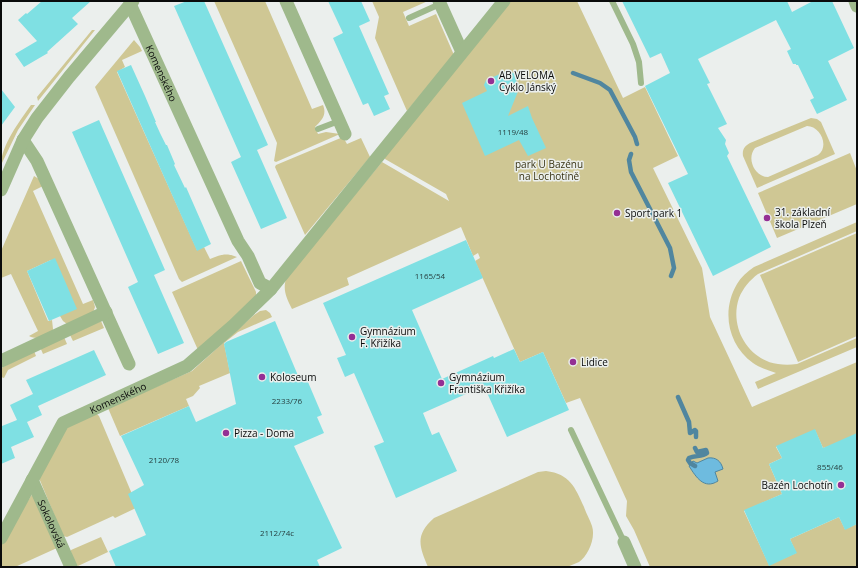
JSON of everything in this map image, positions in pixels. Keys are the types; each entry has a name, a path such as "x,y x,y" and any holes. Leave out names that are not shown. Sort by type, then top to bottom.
{"street":[{"path":"286,1 345,134"},
{"name":"Komenského","path":"1,538 63,423 187,366 234,325 270,289 504,1"},
{"path":"855,1 857,6"},
{"name":"Komenského","path":"1,190 23,140 40,113 131,3 238,241 248,256 260,283 270,289"},
{"path":"440,3 462,52"},
{"path":"23,140 37,161 129,364"},
{"path":"1,361 106,312"},
{"name":"Sokolovská","path":"32,480 71,567"},
{"path":"624,542 635,567"}],"lane":[{"path":"612,1 633,44 639,62 641,83"},
{"path":"409,18 440,3"},
{"path":"318,130 340,120"},
{"path":"571,430 624,542"}],"green space":[{"path":"214,1 265,1 312,109 323,105 324,115 315,127 318,134 326,132 340,134 276,162 274,161 277,143"},
{"path":"372,1 428,1 403,12 409,26 436,14 454,55 407,111 375,38 379,17"},
{"name":"park U Bazénu na Lochotíně","path":"504,1 577,1 623,98 645,87 678,156 653,168 702,268 710,317 752,407 857,362 857,438 823,448 815,430 776,447 782,458 769,464 782,494 744,511 769,565 796,553 790,539 839,517 845,529 857,524 857,567 650,567 634,530 626,516 627,501 580,398 566,403 543,352 520,362 475,261 480,258 478,253 473,256 461,227 347,278 349,285 292,309 285,293 287,276 382,162 449,201 446,194 385,159 384,156"},
{"path":"92,30 95,30 38,101 37,97"},
{"path":"134,40 142,51 122,60 125,67 117,72 197,250 204,247 210,259 226,254 237,257 182,282 179,279 95,87"},
{"path":"31,105 35,105 18,130 1,165 4,149 8,141"},
{"path":"811,118 817,119 821,122 835,154 757,188 743,156 744,148 750,143","holes":["807,126 816,129 822,137 823,147 822,151 818,155 768,177 759,174 753,167 751,157 755,148"]},
{"path":"343,137 347,144 361,138 370,157 305,235 275,167 276,165"},
{"path":"850,153 857,171 857,204 777,238 758,193"},
{"path":"34,176 39,179 43,186 33,191 83,304 93,300 95,307 93,313 67,324 60,316 51,260 27,271 48,321 52,320 52,334 37,338 29,336 38,331 11,274 1,278 1,251"},
{"path":"857,222 857,231 758,274 750,282 739,298 737,320 739,331 750,349 767,361 778,364 797,364 857,338 857,347 758,389 755,382 776,373 761,368 744,356 733,337 728,316 732,294 737,284 744,275 754,267"},
{"path":"857,233 857,336 798,362 760,275"},
{"path":"241,261 256,292 256,295 254,299 198,350 172,292"},
{"path":"266,310 272,317 238,332 224,343 230,373 199,386 200,388 193,396 186,399 189,406 120,436 108,408 192,371 254,315 260,311"},
{"path":"101,321 104,328 73,341 70,335"},
{"path":"64,337 67,344 43,354 40,347"},
{"path":"34,351 36,356 8,370 4,378 1,377 1,369 3,367"},
{"path":"96,413 99,416 132,494 136,508 115,518 113,516 67,537 63,536 39,478 66,428"},
{"path":"546,471 561,475 571,483 578,493 592,526 592,541 585,556 579,562 567,567 428,567 422,553 420,541 424,530 434,518 538,472"},
{"path":"33,493 57,548 15,567 1,567 1,542"},
{"path":"101,537 108,552 78,566 76,565 71,550"}],"water":[{"path":"708,458 718,460 723,469 715,472 718,481 709,484 701,481 689,466 693,461 697,463"}],"building":[{"path":"42,1 91,1 72,18 78,24 47,52 48,53 24,67 15,54 37,41 18,20"},
{"path":"187,1 204,1 268,145 257,150 287,218 261,229 231,162 241,157 174,6"},
{"path":"328,1 361,1 370,21 359,26 389,94 384,96 390,109 374,116 368,103 363,105 333,38 343,33"},
{"path":"622,1 787,1 792,12 813,1 832,1 854,48 828,61 847,100 817,114 810,100 814,98 798,65 793,64 787,51 791,49 776,20 698,59 710,83 707,84 727,124 718,128 726,140 725,144 729,153 727,156 771,247 713,276 668,183 688,174 645,86 670,73 661,53 650,58"},
{"path":"131,65 155,122 167,145 175,164 174,165 185,188 186,187 211,244 197,251 117,71"},
{"path":"507,71 514,73 519,89 508,116 528,106 546,148 528,156 519,140 485,156 462,103 487,91 484,85 486,80"},
{"path":"1,89 15,107 1,126"},
{"path":"99,120 165,270 154,275 184,343 158,354 128,287 138,282 72,132"},
{"path":"466,240 483,278 412,310 442,379 493,356 494,358 514,349 520,362 543,352 569,410 507,437 484,386 423,413 432,435 439,432 457,471 396,498 374,446 384,442 354,373 345,377 337,358 346,355 323,303"},
{"path":"55,258 77,309 49,321 27,271"},
{"path":"275,321 299,378 305,375 322,415 317,417 324,433 294,446 342,548 317,560 320,567 116,567 109,551 146,535 128,494 144,485 121,436 189,406 196,422 236,404 224,344"},
{"path":"94,350 106,375 38,406 42,415 27,422 34,437 11,447 15,458 1,464 1,425 2,426 17,420 10,405 33,394 26,380"},
{"path":"815,429 823,448 857,433 857,524 845,530 839,517 790,539 797,553 769,566 744,510 782,494 769,464 782,458 776,446"}],"waterway":[{"path":"573,73 600,83 610,90 635,137 637,144"},
{"path":"631,154 629,160 631,172 670,248 674,268 671,276"},
{"path":"678,397 689,422 690,433 695,430 696,437"},
{"path":"695,448 697,452 706,450 707,453 689,458 688,460 690,463 695,466"}],"place":[{"name":"AB VELOMA Cyklo Jánský","path":"491,81"},
{"name":"Sport park 1","path":"617,213"},
{"name":"31. základní škola Plzeň","path":"767,218"},
{"name":"Gymnázium F. Křižíka","path":"352,337"},
{"name":"Lidice","path":"573,362"},
{"name":"Koloseum","path":"262,377"},
{"name":"Gymnázium Františka Křižíka","path":"441,383"},
{"name":"Pizza - Doma","path":"226,433"},
{"name":"Bazén Lochotín","path":"841,485"}]}
